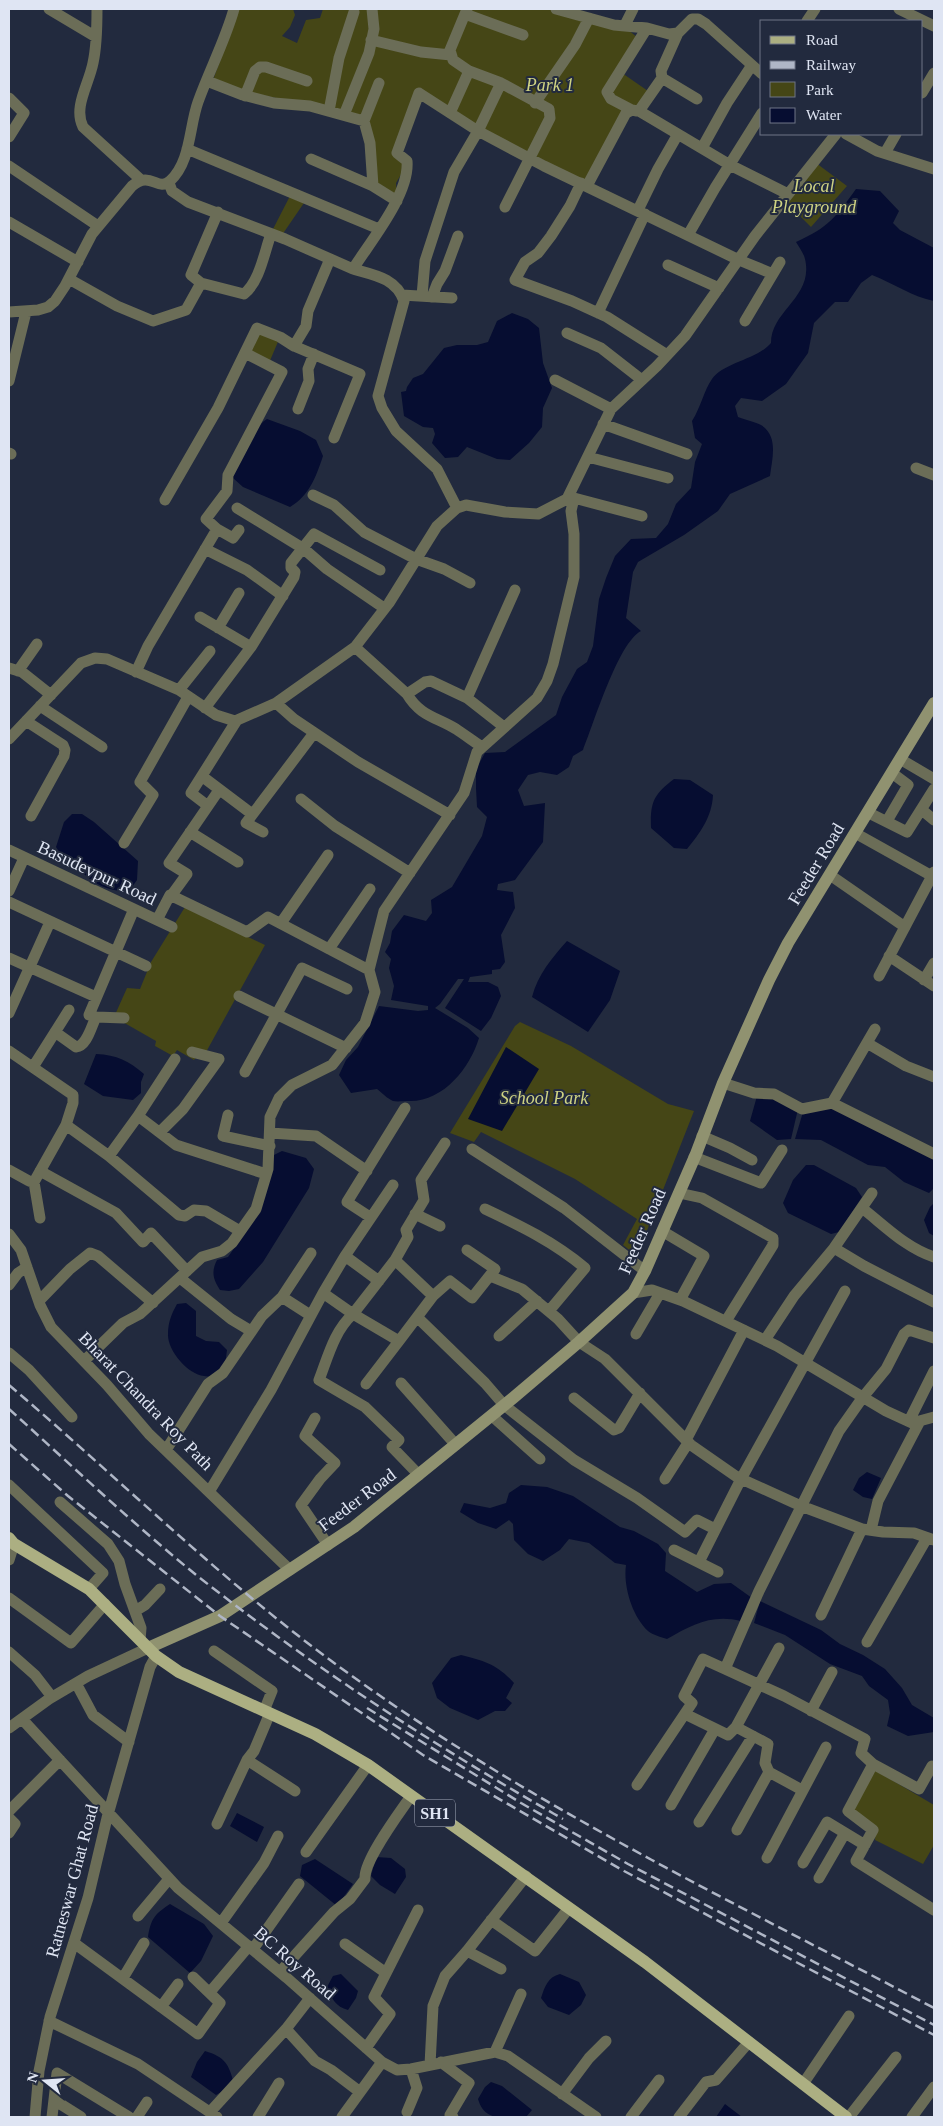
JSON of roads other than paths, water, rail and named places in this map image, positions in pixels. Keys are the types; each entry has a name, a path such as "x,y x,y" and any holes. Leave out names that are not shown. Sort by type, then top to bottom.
{"main road":[{"name":"SH1","path":"12,1541 89,1589 148,1648 186,1676 315,1734 368,1764 645,1962 803,2084 841,2116"}],"street":[{"path":"49,9 96,37"},
{"path":"97,9 93,63 80,105 81,123 83,127 140,179"},
{"path":"9,312 26,312 48,307 54,302 69,279 92,234 132,186 144,178 161,185 169,182 177,172 187,149 198,104 226,35 234,9"},
{"path":"344,115 364,67 374,29 372,9"},
{"path":"556,9 614,25 647,28 669,34 678,33"},
{"path":"625,25 633,9"},
{"path":"697,99 662,78 660,71 678,33 699,9"},
{"path":"808,20 815,9"},
{"path":"899,9 922,20"},
{"path":"505,207 550,118 549,109 501,83 470,71 453,60 450,50 466,11 523,35"},
{"path":"329,111 339,58 354,12"},
{"path":"535,103 575,45 590,18"},
{"path":"692,19 698,19 706,24 760,72"},
{"path":"647,28 608,92 611,99 678,134 730,165 788,194"},
{"path":"371,40 421,52 451,56"},
{"path":"702,148 727,103 752,65"},
{"path":"245,96 256,71 260,67 307,81"},
{"path":"450,113 470,71"},
{"path":"923,91 934,74"},
{"path":"662,78 635,111 626,113 551,236 538,253 525,262 514,280 598,313 667,355"},
{"path":"207,81 245,96 274,102 310,106 364,121"},
{"path":"372,186 370,144 364,121 379,83"},
{"path":"427,297 425,261 445,198 454,172 478,131 501,83"},
{"path":"353,269 397,201 408,170 407,162 397,153 419,93 478,131 529,158 739,260 773,274"},
{"path":"9,98 24,114 9,137"},
{"path":"688,235 760,116"},
{"path":"598,313 658,168 678,134"},
{"path":"84,1362 123,1323 140,1314 202,1257 222,1251 232,1243 256,1209 266,1174 270,1146 270,1117 279,1098 292,1085 332,1065 365,1023 375,992 369,970 384,911 464,793 477,752 537,698 547,681 553,664 574,577 574,534 570,498 611,409 685,336 788,194 835,135"},
{"path":"848,135 885,153 934,169"},
{"path":"885,153 895,135"},
{"path":"187,149 379,229"},
{"path":"311,159 372,186 397,201"},
{"path":"9,166 71,210 98,226"},
{"path":"169,182 172,191 179,196 353,269 387,279 401,291 404,301 403,307 378,396 382,408 396,431 437,469 457,508"},
{"path":"218,212 191,275 202,283 244,294 255,280 271,234"},
{"path":"9,222 78,262"},
{"path":"427,297 445,271 458,236"},
{"path":"294,346 306,326 308,312 330,259"},
{"path":"745,321 780,262"},
{"path":"668,264 719,288"},
{"path":"69,279 117,306 153,321 186,310 202,283"},
{"path":"402,296 452,298"},
{"path":"9,381 26,312"},
{"path":"165,500 218,408 257,328 360,374 334,438"},
{"path":"567,333 601,348 642,380"},
{"path":"239,530 233,538 217,529 206,519 226,491 228,475 282,372 245,353"},
{"path":"298,409 309,381 308,369 314,354"},
{"path":"555,380 611,409"},
{"path":"604,424 687,454"},
{"path":"588,457 668,478"},
{"path":"916,468 934,475"},
{"path":"313,495 334,504 364,532 416,560 444,570 470,583"},
{"path":"208,806 191,793 203,777 237,720 276,703 355,647 384,608 437,526 457,508 466,505 505,512 538,514 570,498 642,516"},
{"path":"237,508 304,549 327,569 384,608"},
{"path":"136,672 148,646 217,529"},
{"path":"205,708 251,647 283,596 295,572 291,568 291,563 314,534 380,570"},
{"path":"205,549 247,570 283,596"},
{"path":"467,698 515,590"},
{"path":"218,628 239,593"},
{"path":"200,617 251,647"},
{"path":"36,644 14,670 51,695"},
{"path":"355,647 406,694 414,706 456,729 482,747"},
{"path":"124,843 153,795 140,782 184,694 210,652"},
{"path":"9,739 81,663 95,658 107,659 184,694 216,715 237,720"},
{"path":"406,694 425,682 431,681 467,698 504,727"},
{"path":"276,703 288,715 358,762 450,815"},
{"name":"Feeder Road","path":"148,1648 220,1616 354,1527 504,1406 580,1342 632,1293 645,1270 694,1157 723,1083 769,980 788,943 934,704"},
{"path":"40,706 102,747"},
{"path":"26,720 63,745 65,750 64,756 31,816"},
{"path":"263,832 246,823 314,733"},
{"path":"900,759 934,779"},
{"path":"887,821 908,784 892,773"},
{"path":"203,777 252,814"},
{"path":"869,812 907,832 934,789"},
{"path":"171,896 187,874 169,863 219,790"},
{"path":"301,799 335,826 410,873"},
{"path":"922,810 934,820"},
{"path":"190,832 238,862"},
{"path":"855,833 933,874 879,976"},
{"name":"Basudevpur Road","path":"9,850 157,920 170,895 246,932 268,916 369,970"},
{"path":"281,923 328,855"},
{"path":"9,891 24,858"},
{"path":"830,875 905,927"},
{"path":"329,949 370,889"},
{"path":"9,902 146,966"},
{"path":"124,1018 96,1018 89,1015 134,909"},
{"path":"157,920 172,927"},
{"path":"9,1013 50,922"},
{"path":"889,956 929,983 934,963"},
{"path":"9,958 96,997"},
{"path":"245,1072 302,968 347,989"},
{"path":"239,996 346,1048"},
{"path":"33,1067 68,1010"},
{"path":"55,1032 76,1047 80,1046 84,1043 96,1018"},
{"path":"832,1102 875,1030"},
{"path":"868,1043 906,1066 934,1078"},
{"path":"9,1051 73,1094 73,1103 66,1125 34,1182 40,1218"},
{"path":"160,1132 183,1109 219,1059 192,1052"},
{"path":"108,1156 138,1116 175,1059"},
{"path":"723,1083 754,1093 774,1094 802,1109 832,1102 934,1154"},
{"path":"370,1217 347,1202 367,1172 404,1108"},
{"path":"228,1115 223,1136 270,1146"},
{"path":"138,1116 176,1145 266,1174"},
{"path":"66,1125 108,1156 179,1215 185,1216 194,1210 206,1211 240,1231"},
{"path":"270,1133 316,1136 367,1172"},
{"path":"702,1136 752,1160"},
{"path":"418,1475 392,1446 399,1440 364,1407 320,1380 336,1336 345,1321 353,1314 396,1260 408,1237 406,1230 424,1200 421,1180 445,1143"},
{"path":"472,1149 564,1208 645,1270"},
{"path":"694,1157 761,1183 782,1150"},
{"path":"9,1170 34,1182"},
{"path":"40,1171 116,1213 143,1242 151,1233 184,1274 231,1319 251,1331"},
{"path":"209,1492 271,1390 310,1315 345,1256 393,1185"},
{"path":"679,1192 702,1198 773,1238 772,1245 726,1321"},
{"path":"765,1340 794,1296 834,1248 872,1193"},
{"path":"862,1208 900,1240 920,1252 934,1257"},
{"path":"485,1209 536,1233 564,1250 585,1268 549,1311"},
{"path":"415,1214 440,1226"},
{"path":"662,1231 704,1256 680,1300"},
{"name":"Bharat Chandra Roy Path","path":"9,1234 21,1250 39,1301 51,1327 166,1450 290,1570"},
{"path":"834,1248 864,1266 934,1302"},
{"path":"366,1384 433,1296 450,1281 472,1298 490,1276 495,1269 467,1250"},
{"path":"39,1301 70,1269 90,1253 98,1256 153,1303"},
{"path":"166,1450 208,1384 223,1373 262,1316 282,1297 311,1253"},
{"path":"345,1256 379,1281"},
{"path":"396,1260 433,1296"},
{"path":"9,1286 18,1273 27,1267"},
{"path":"490,1276 522,1289 537,1301 580,1342 605,1359 687,1442 741,1478 801,1506 866,1529 914,1533 930,1539 867,1642"},
{"path":"632,1293 652,1290 680,1300 765,1340 886,1411 914,1421 934,1419"},
{"path":"699,1562 741,1478 845,1291"},
{"path":"324,1293 353,1314 399,1341"},
{"path":"636,1334 660,1293"},
{"path":"282,1297 310,1315"},
{"path":"499,1336 537,1301"},
{"path":"418,1318 480,1377 504,1406 574,1460 637,1498 685,1532 697,1520 716,1529"},
{"path":"665,1479 687,1442 744,1330"},
{"path":"725,1669 759,1591 839,1431 886,1369 904,1334 909,1330 934,1338"},
{"path":"9,1353 29,1370 72,1417"},
{"path":"821,1615 866,1529 934,1371"},
{"path":"400,1383 456,1445"},
{"path":"574,1398 614,1430 619,1428 640,1393"},
{"path":"492,1416 540,1459"},
{"path":"315,1418 305,1436 335,1463 320,1479 301,1505 328,1545"},
{"path":"9,1486 103,1573 89,1589"},
{"path":"9,1728 52,1697 148,1648 125,1584 119,1561 108,1544 60,1502"},
{"path":"9,1560 12,1541"},
{"path":"674,1550 718,1572"},
{"path":"135,1611 145,1605 160,1589"},
{"path":"9,1598 70,1643 105,1604"},
{"name":"Ratneswar Ghat Road","path":"35,2117 39,2071 49,2021 88,1898 108,1812 130,1742 150,1667 148,1648"},
{"path":"684,1714 728,1735 736,1727 779,1648"},
{"path":"214,1651 272,1691 254,1751 247,1760 217,1824"},
{"path":"9,1652 35,1675 52,1697"},
{"path":"637,1785 692,1703 684,1696 703,1660 758,1685 865,1739 861,1754 873,1764 919,1789 932,1766 934,1768"},
{"path":"811,1711 832,1672"},
{"path":"76,1684 93,1715 130,1742"},
{"name":"BC Roy Road","path":"22,1718 169,1879 251,1947 382,2062 398,2070 411,2069 495,2052"},
{"path":"736,1727 768,1744 765,1763 769,1772 802,1790"},
{"path":"671,1805 715,1729"},
{"path":"698,1822 753,1736"},
{"path":"767,1858 826,1747"},
{"path":"9,1811 60,1760"},
{"path":"247,1760 295,1791"},
{"path":"306,1852 368,1764"},
{"path":"873,1764 848,1811 873,1830 856,1860 934,1910"},
{"path":"738,1830 769,1772"},
{"path":"280,1972 334,1912 350,1899 365,1879 364,1872 411,1796"},
{"path":"9,1818 15,1824 9,1833"},
{"path":"803,1863 827,1822 864,1845"},
{"path":"819,1878 845,1833"},
{"path":"221,1923 264,1863 278,1836"},
{"path":"453,2117 450,2115 469,2083 435,2064 433,2006 445,1976 526,1876"},
{"path":"138,1916 169,1879"},
{"path":"210,1992 251,1947 299,1884"},
{"path":"491,1920 536,1951 569,1908"},
{"path":"366,2048 390,2014 374,1996 418,1910"},
{"path":"74,1943 198,2034 220,2003 193,1977"},
{"path":"123,1978 144,1943"},
{"path":"345,1944 386,1973"},
{"path":"467,1951 502,1969"},
{"path":"161,2007 178,1984"},
{"path":"521,1994 495,2052 508,2056 596,2117"},
{"path":"49,2021 138,2064 213,2115 310,1998"},
{"path":"803,2084 849,2016"},
{"path":"286,2029 316,2062 331,2070 360,2092"},
{"path":"562,2094 589,2058 606,2041"},
{"path":"680,2117 706,2082 716,2080 749,2042"},
{"path":"841,2116 896,2057"},
{"path":"342,2117 382,2062"},
{"path":"407,2112 417,2088 411,2069"},
{"path":"52,2117 57,2073 129,2117"},
{"path":"631,2117 659,2080"},
{"path":"258,2117 279,2083"},
{"path":"912,2117 934,2087"},
{"path":"54,2100 81,2117"},
{"path":"137,2117 147,2102"}],"water":[{"path":"856,189 880,191 899,211 893,223 900,230 934,248 934,301 918,296 872,275 861,283 848,302 835,302 814,323 808,353 786,384 762,401 741,398 735,406 738,417 761,425 770,435 773,455 770,476 730,494 718,511 684,535 638,562 633,572 626,618 641,631 632,638 615,667 583,750 573,756 569,767 557,775 540,772 528,775 518,790 524,806 545,803 543,842 515,880 498,884 497,890 513,892 515,908 501,935 505,962 500,969 492,970 492,974 470,977 468,982 488,982 498,987 501,996 491,1018 481,1031 445,1008 464,979 458,979 435,1008 468,1028 479,1038 469,1061 444,1089 433,1096 421,1100 393,1101 377,1089 351,1093 339,1075 346,1060 358,1047 379,1006 418,1011 428,1010 428,1006 391,1000 394,986 389,968 391,959 385,952 390,943 392,931 404,915 426,921 432,913 431,900 452,887 482,836 487,817 477,807 476,769 485,753 505,752 556,715 562,697 577,669 587,662 593,646 599,599 615,556 631,539 656,538 668,524 676,504 691,488 695,462 702,444 695,438 692,421 709,383 724,369 758,353 771,343 773,331 798,294 806,272 803,253 796,242 830,221"},
{"path":"512,313 528,319 539,328 543,363 552,388 543,408 542,427 529,443 510,460 497,459 467,447 458,457 445,458 432,443 435,434 433,428 423,427 404,416 401,392 406,391 413,378 423,374 444,348 488,342 497,321"},
{"path":"267,419 300,431 316,440 323,456 307,492 297,503 290,507 243,487 233,478 237,463 250,437 261,423"},
{"path":"674,779 690,780 713,795 708,818 687,849 674,848 651,828 651,811 655,799 662,789"},
{"path":"72,814 82,814 94,822 138,861 137,880 130,890 118,891 99,885 58,850 56,847 64,822"},
{"path":"567,941 620,971 610,1000 588,1032 532,997 542,974"},
{"path":"506,1047 539,1069 502,1131 468,1119"},
{"path":"96,1054 122,1060 144,1074 141,1082 141,1093 133,1100 103,1096 84,1084"},
{"path":"757,1096 775,1097 798,1109 791,1139 777,1140 750,1121"},
{"path":"833,1105 934,1159 934,1188 929,1193 904,1182 885,1167 868,1165 821,1140 795,1139 803,1112"},
{"path":"282,1151 306,1158 314,1169 309,1188 263,1262 239,1289 220,1290 214,1275 217,1260 228,1257 254,1220 274,1155"},
{"path":"806,1165 814,1165 856,1188 862,1197 839,1232 831,1234 788,1213 783,1203 793,1180"},
{"path":"934,1203 934,1236 929,1233 924,1220"},
{"path":"186,1303 196,1311 196,1336 206,1341 219,1342 227,1350 225,1365 216,1375 198,1375 191,1371 180,1361 171,1347 168,1334 171,1318 177,1304"},
{"path":"867,1472 881,1478 872,1499 863,1497 853,1490 859,1478"},
{"path":"521,1485 547,1487 573,1496 620,1527 634,1531 658,1544 666,1553 665,1571 697,1592 714,1584 731,1583 752,1598 741,1621 730,1619 711,1620 693,1625 667,1639 657,1636 642,1625 633,1609 627,1591 626,1565 615,1563 589,1543 569,1539 560,1550 543,1561 528,1554 514,1540 513,1524 509,1520 496,1529 478,1523 460,1512 464,1503 490,1508 506,1503 509,1493"},
{"path":"760,1601 821,1630 840,1644 863,1655 885,1669 902,1688 912,1705 934,1718 934,1732 908,1736 887,1726 890,1713 888,1700 869,1686 862,1676 830,1664 785,1635 754,1623"},
{"path":"461,1655 490,1664 514,1683 506,1698 512,1703 505,1711 495,1711 478,1720 450,1708 437,1698 432,1683 451,1658"},
{"path":"237,1813 264,1827 257,1842 230,1826"},
{"path":"376,1857 391,1858 405,1869 406,1877 395,1894 380,1885 371,1876"},
{"path":"315,1859 353,1884 337,1906 300,1876 302,1865"},
{"path":"170,1904 204,1924 213,1936 201,1961 190,1973 148,1937 154,1917"},
{"path":"341,1974 358,1991 348,2010 334,2002 327,1987 333,1976"},
{"path":"560,1974 579,1982 586,1995 581,2005 569,2015 548,2007 541,1998 550,1980"},
{"path":"205,2051 225,2062 234,2084 216,2095 191,2077 197,2062"},
{"path":"491,2082 502,2086 532,2110 526,2117 503,2118 486,2112 481,2107 478,2099 485,2087"},
{"path":"725,2104 742,2117 716,2117"}],"railway":[{"path":"9,1385 263,1607 352,1676 421,1724 492,1769 637,1852 934,2008"},
{"path":"9,1409 101,1493 195,1574 283,1641 421,1734 563,1819"},
{"path":"9,1444 68,1496 220,1616 423,1755 624,1871 934,2035"},
{"path":"367,1708 521,1803 628,1864 934,2025"}],"park label":[{"name":"Park 1","path":"550,85"},
{"name":"Local Playground","path":"814,196"},
{"name":"School Park","path":"544,1098"}]}
